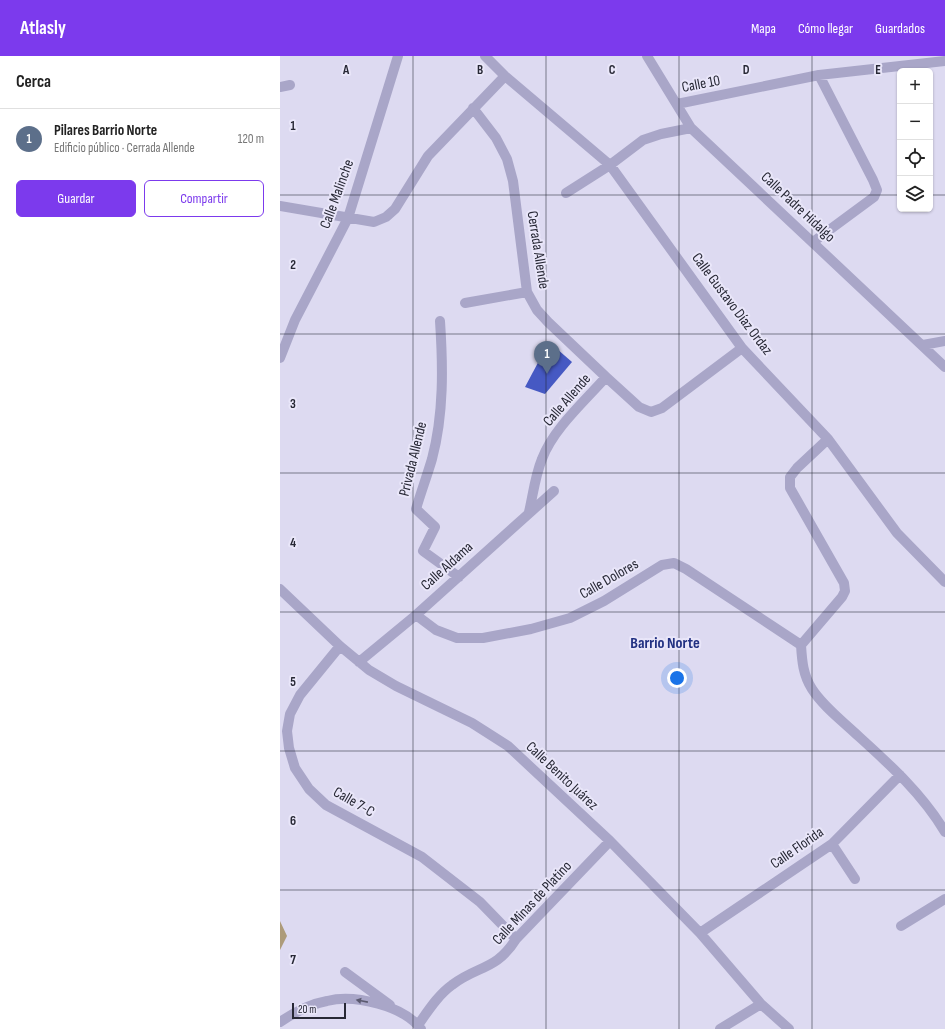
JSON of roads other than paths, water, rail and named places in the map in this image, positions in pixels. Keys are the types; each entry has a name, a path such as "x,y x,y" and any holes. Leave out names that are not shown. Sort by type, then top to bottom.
{"street":[{"name":"Calle Malinche","path":"280,358 295,320 348,218 398,56"},
{"name":"Calle Gustavo Díaz Ordaz","path":"485,56 505,76 610,165 742,348 828,439 897,533 945,582"},
{"name":"Calle Padre Hidalgo","path":"647,56 691,128 945,366"},
{"name":"Calle 10","path":"677,104 819,75 945,61"},
{"path":"813,242 874,197 877,190 819,75"},
{"path":"280,206 374,222 386,217 395,209 428,156 505,76"},
{"path":"280,86 290,85"},
{"name":"Cerrada Allende","path":"473,108 496,138 507,159 513,181 527,292 537,310 548,322 606,378"},
{"path":"566,193 610,165 643,140 661,134 691,128"},
{"path":"465,302 527,292"},
{"name":"Privada Allende","path":"440,321 443,357 440,410 432,458 416,509 435,527 423,551 459,576"},
{"path":"923,345 945,342"},
{"name":"Calle Allende","path":"529,512 541,459 547,447 555,434 606,378 639,407 651,412 662,408 742,348"},
{"path":"828,439 796,468 790,477 790,488 844,583 845,591 842,597 801,645 803,671 812,689 827,707 900,775 919,795 945,832"},
{"name":"Calle Aldama","path":"359,662 416,615 554,491"},
{"name":"Calle Dolores","path":"416,615 436,630 457,638 484,638 531,629 570,618 604,601 662,565 674,563 686,569 801,645"},
{"name":"Calle Benito Juárez","path":"280,590 340,646 369,670 396,686 472,723 508,746 610,841 700,933 761,1004 789,1029"},
{"name":"Calle 7-C","path":"340,646 300,695 290,714 287,731 289,748 295,768 309,789 326,805 422,857 480,902 516,939"},
{"name":"Calle Florida","path":"700,933 832,844 900,775"},
{"name":"Calle Minas de Platino","path":"420,1027 438,997 451,985 496,962 507,954 516,939 610,841"},
{"path":"832,844 855,879"},
{"path":"901,926 945,899"},
{"path":"345,972 420,1027"},
{"path":"280,1022 297,1010 328,1000 357,1000 394,1008"},
{"path":"720,1029 761,1004"}],"place":[{"name":"Pilares Barrio Norte","path":"547,374"}],"district":[{"name":"Barrio Norte","path":"665,643"}]}
